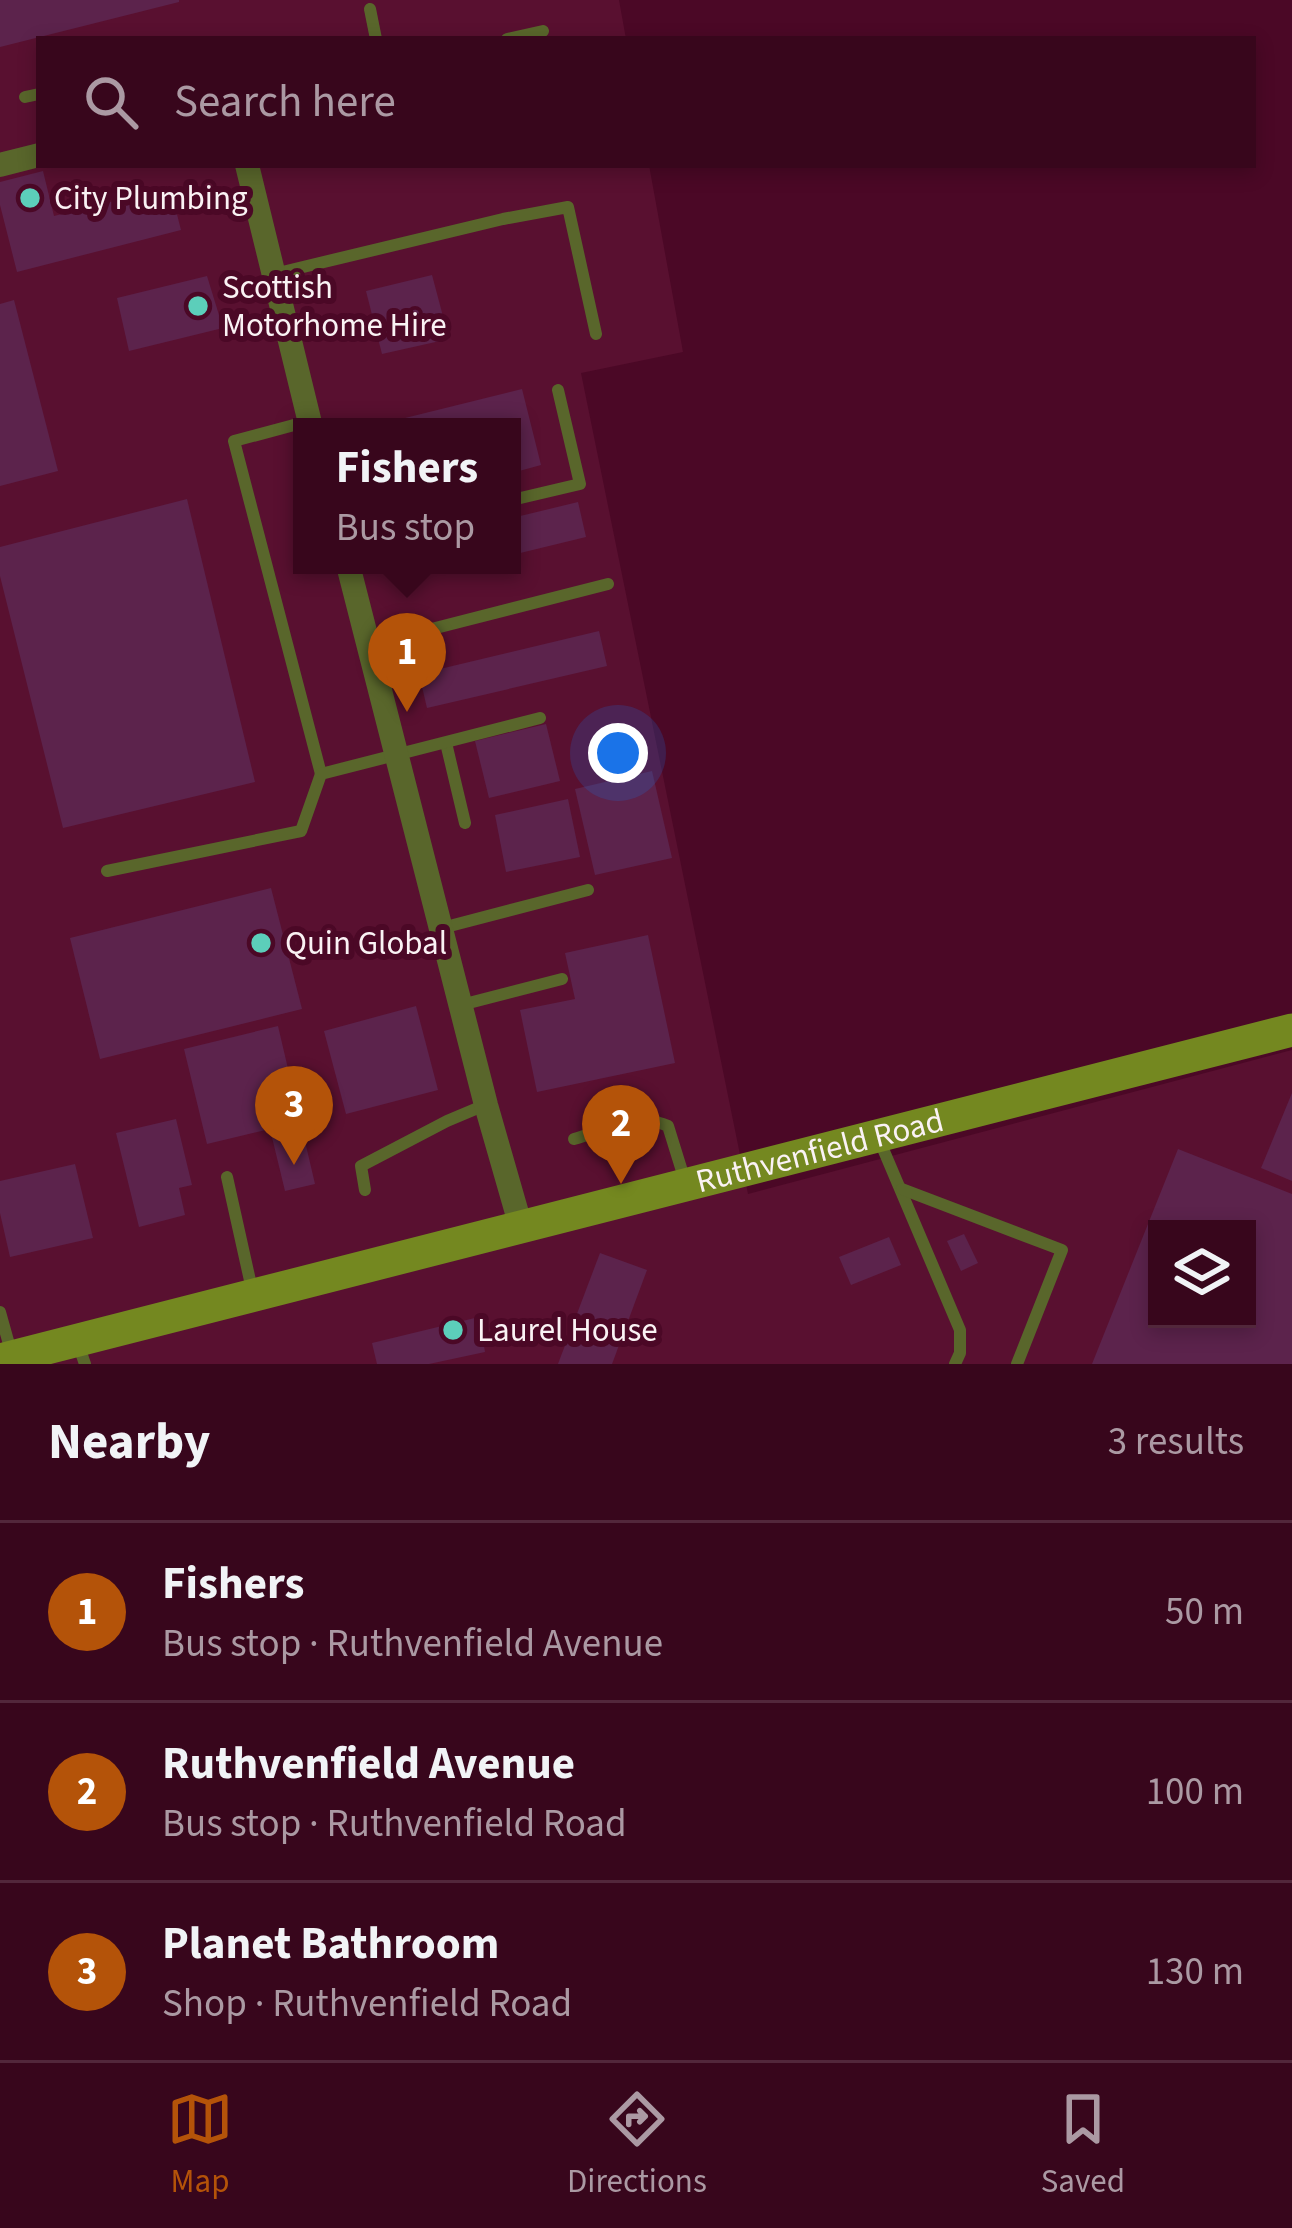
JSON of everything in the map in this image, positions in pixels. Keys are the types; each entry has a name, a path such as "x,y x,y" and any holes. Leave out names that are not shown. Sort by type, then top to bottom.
{"street":[{"path":"0,165 36,156"},
{"path":"248,168 309,418"},
{"path":"350,574 521,1227"},
{"name":"Ruthvenfield Road","path":"6,1358 81,1352 254,1296 1292,1030"}],"lane":[{"path":"370,9 375,36"},
{"path":"520,36 543,31"},
{"path":"273,274 568,207 596,334"},
{"path":"521,498 580,484 558,390"},
{"path":"107,872 302,831 321,774 234,441 293,428"},
{"path":"369,645 608,584"},
{"path":"321,774 540,718"},
{"path":"446,743 465,824"},
{"path":"442,928 588,890"},
{"path":"461,1005 562,979"},
{"path":"365,1190 361,1166 486,1105"},
{"path":"574,1139 638,1120 663,1122 687,1186"},
{"path":"878,1138 959,1330 956,1364"},
{"path":"227,1177 254,1296"},
{"path":"902,1189 1061,1250 1017,1364"},
{"path":"0,1312 6,1358"}],"shaded area":[{"path":"0,0 619,0 625,36 36,36 36,168 650,168 683,352 581,373 748,1194 1292,1050 1292,1364 0,1364"}],"building":[{"path":"0,0 179,0 179,2 0,47"},
{"path":"43,171 54,216 170,187 181,230 17,272 0,205 0,182"},
{"path":"432,275 449,339 382,354 366,291"},
{"path":"207,276 223,328 129,351 117,298"},
{"path":"14,300 58,471 0,486 0,304"},
{"path":"522,389 541,465 521,471 521,418 405,418"},
{"path":"187,499 255,782 63,828 0,576 0,547"},
{"path":"578,502 586,537 521,553 521,516"},
{"path":"599,631 607,666 427,708 419,674"},
{"path":"546,724 560,781 489,798 475,741"},
{"path":"652,771 672,858 595,875 575,789"},
{"path":"568,799 580,857 506,872 495,815"},
{"path":"271,888 302,1009 100,1059 70,938"},
{"path":"648,935 675,1063 537,1092 520,1010 575,999 565,953"},
{"path":"416,1006 438,1090 346,1114 324,1031"},
{"path":"278,1026 315,1184 285,1191 270,1129 207,1144 184,1049"},
{"path":"1292,1093 1292,1181 1261,1168"},
{"path":"176,1119 192,1185 179,1188 185,1215 139,1227 116,1133"},
{"path":"1178,1149 1292,1194 1292,1364 1092,1364 1148,1224 1148,1328 1256,1328 1256,1220 1150,1220"},
{"path":"75,1164 93,1238 10,1257 0,1213 0,1181"},
{"path":"964,1234 978,1263 961,1271 947,1241"},
{"path":"889,1237 901,1265 851,1285 839,1257"},
{"path":"600,1253 647,1270 612,1364 558,1364"},
{"name":"Laurel House","path":"479,1317 485,1352 429,1364 377,1364 372,1343"}],"place":[{"name":"City Plumbing","path":"30,198"},
{"name":"Scottish Motorhome Hire","path":"198,306"},
{"name":"Fishers","path":"407,712"},
{"name":"Quin Global","path":"261,943"},
{"name":"Planet Bathroom","path":"294,1165"},
{"name":"Ruthvenfield Avenue","path":"621,1184"},
{"name":"Laurel House","path":"453,1330"}]}
